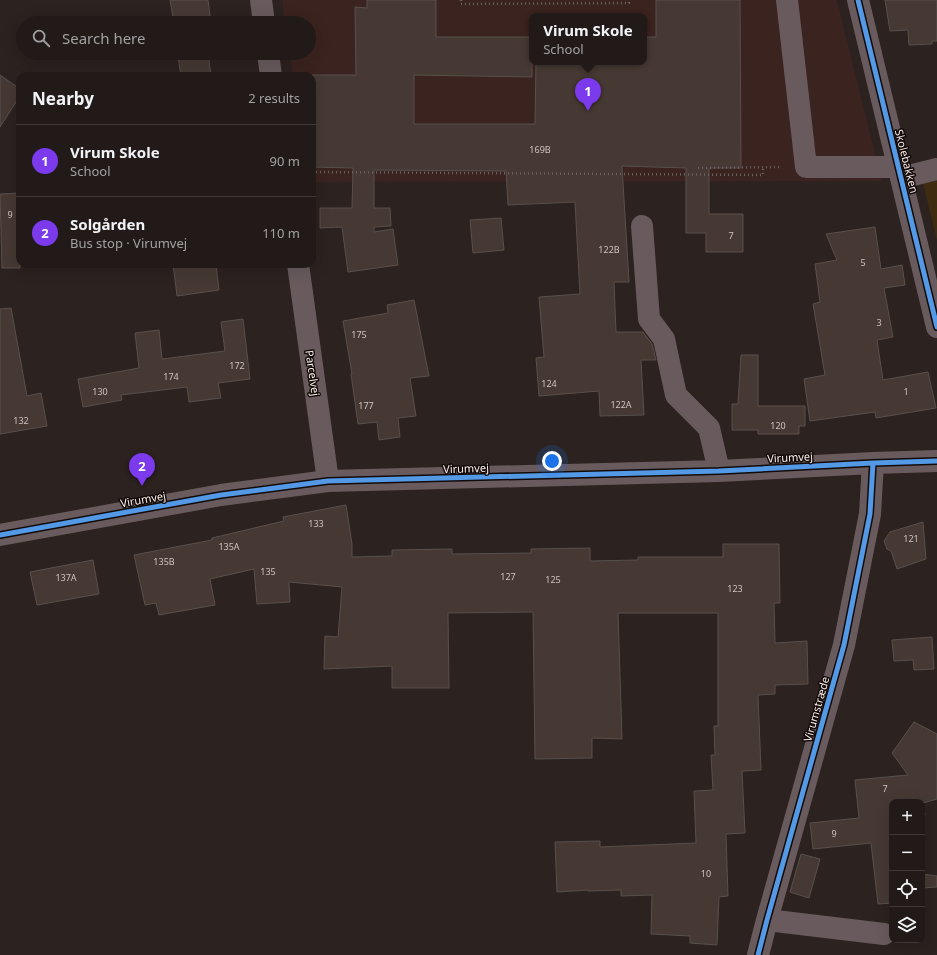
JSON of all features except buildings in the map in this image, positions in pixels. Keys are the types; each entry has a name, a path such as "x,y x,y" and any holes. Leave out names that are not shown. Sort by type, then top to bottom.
{"street":[{"path":"261,0 263,16"},
{"path":"787,0 806,167 900,172 937,170"},
{"name":"Skolebakken","path":"858,0 937,327"},
{"path":"269,60 270,72"},
{"path":"642,226 649,319 664,339 676,395 709,428 719,471"},
{"name":"Parcelvej","path":"299,268 328,481"},
{"name":"Virumvej","path":"0,535 220,495 328,481 719,471 937,462"},
{"name":"Virumstræde","path":"758,955 844,645 870,514 872,464"},
{"path":"767,920 884,934"}],"path":[{"path":"461,0 461,4 477,4 628,3 628,0"},
{"path":"316,172 764,175 764,167"},
{"path":"698,168 806,167"}],"shaded area":[{"path":"282,0 837,0 882,181 316,182 316,72 292,72 291,60 316,60 316,16 284,16"},
{"path":"937,175 937,240 922,179"}],"cycle path":[{"path":"858,0 937,327"},
{"path":"0,535 221,495 328,481 719,471 937,461"},
{"path":"758,955 844,645 870,514 873,463"}],"place":[{"name":"Virum Skole","path":"588,111"},
{"name":"Solgården","path":"142,486"}]}
